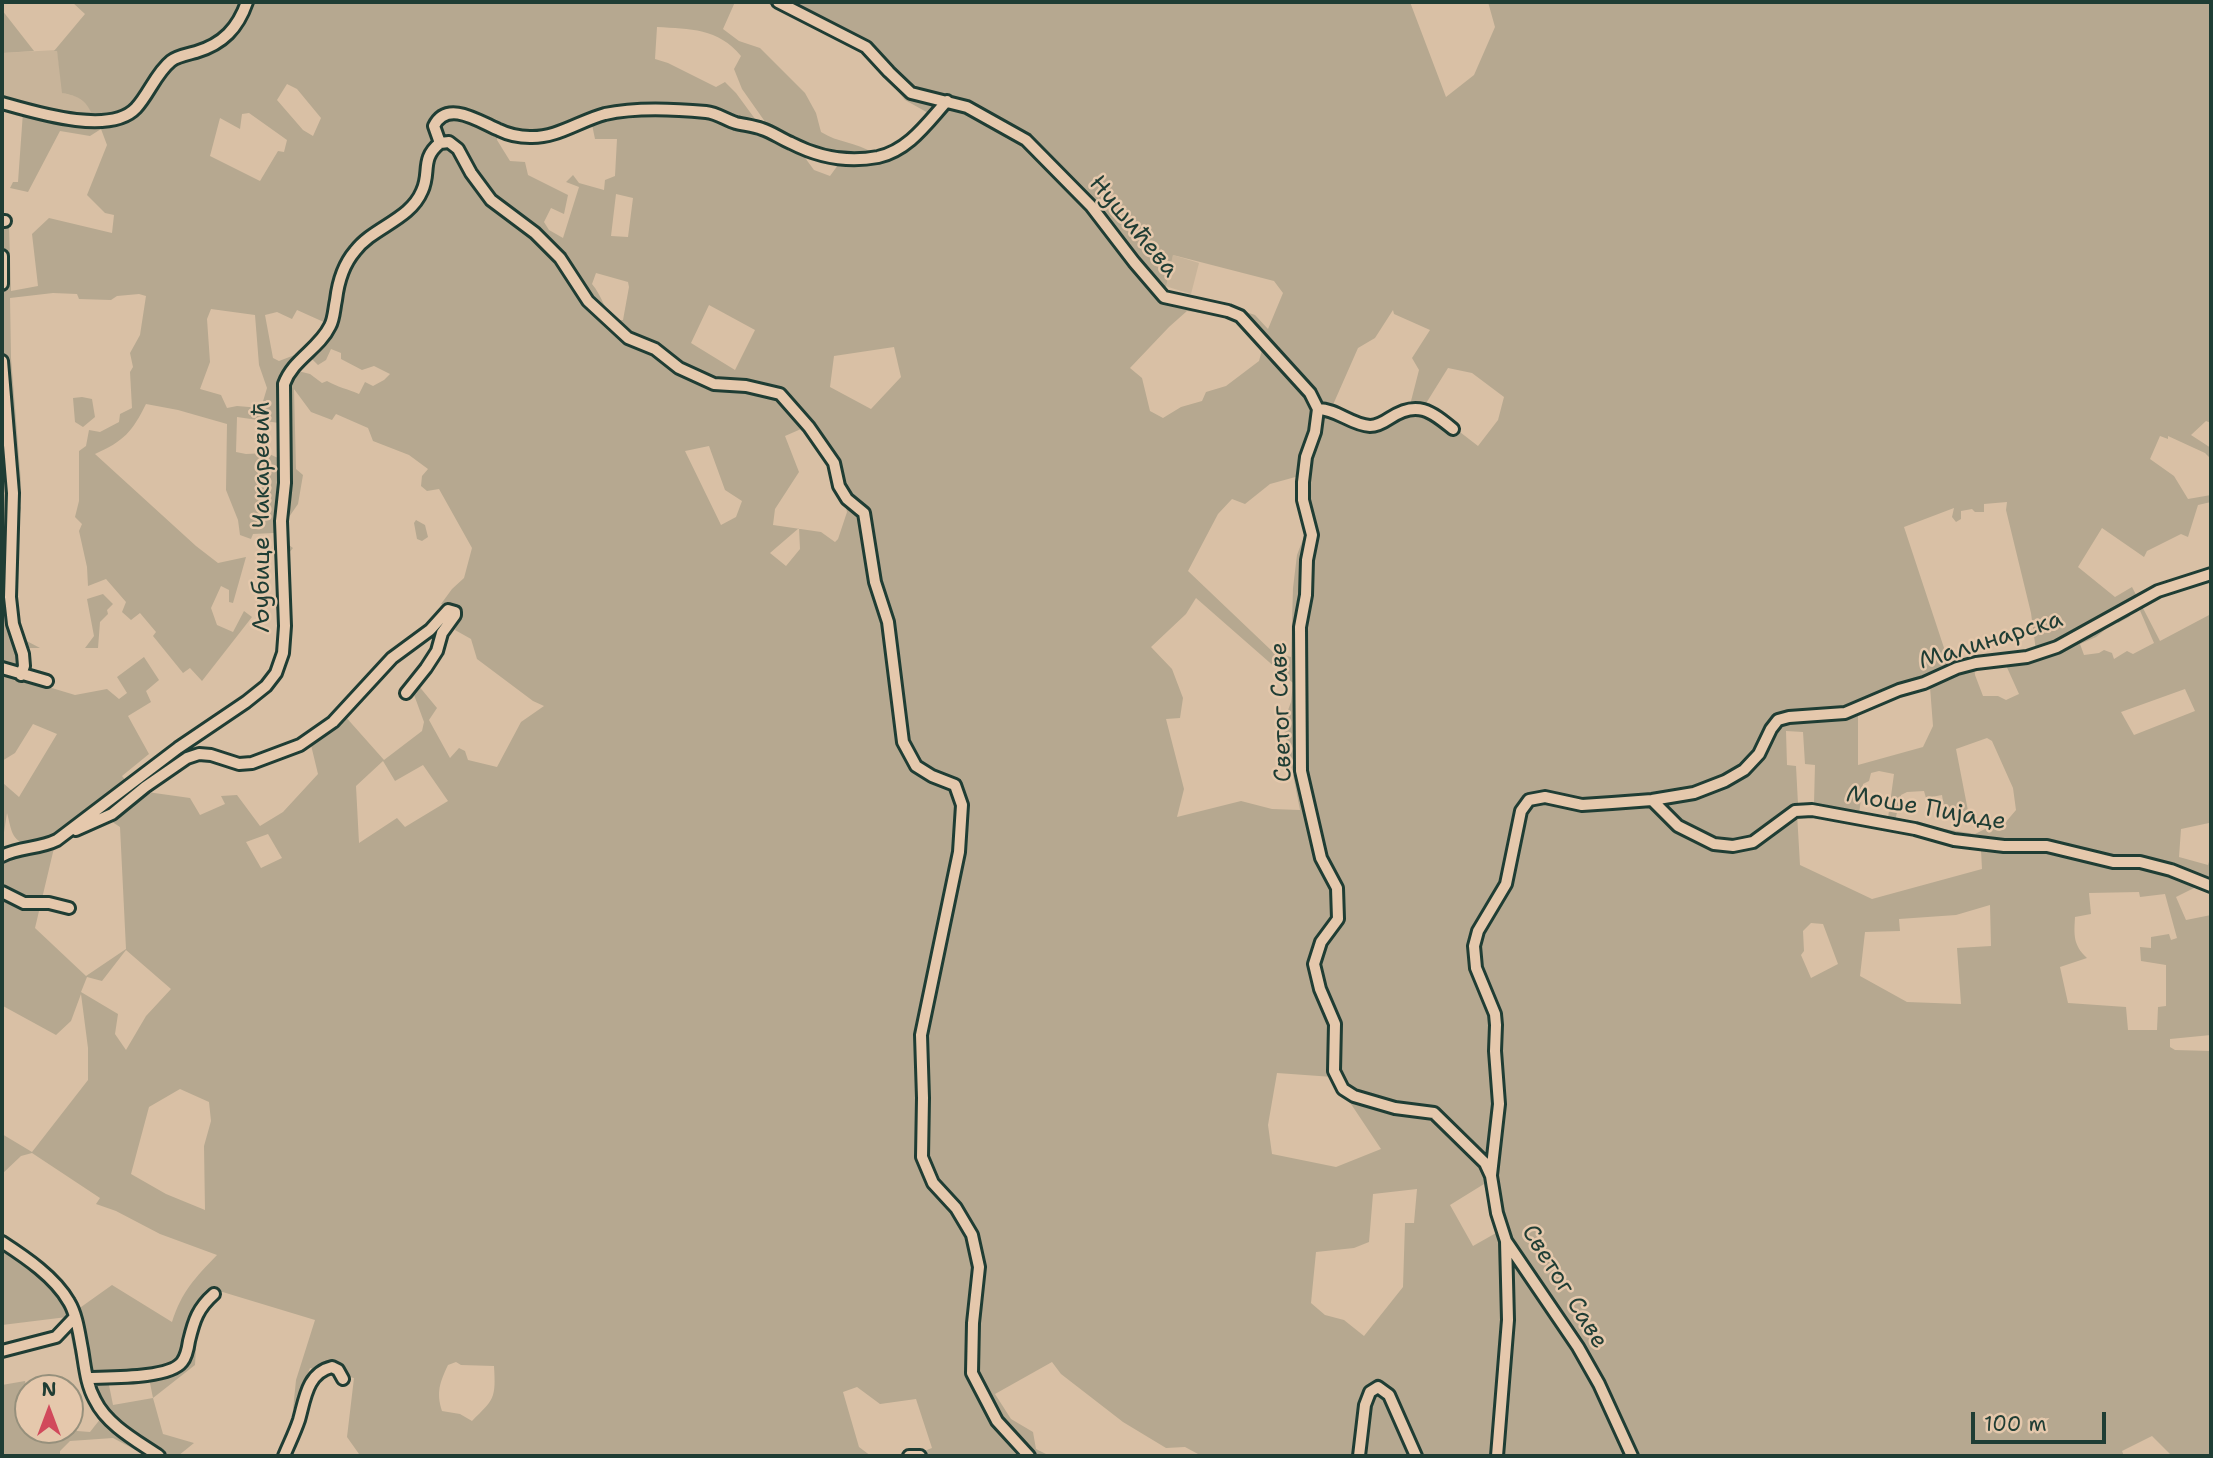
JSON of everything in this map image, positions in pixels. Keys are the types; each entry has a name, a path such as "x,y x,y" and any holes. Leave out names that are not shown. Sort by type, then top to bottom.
{"street":[{"path":"2,103 55,117 96,120 117,118 135,108 173,60 213,47 232,31 247,2"},
{"name":"Нушићева","path":"778,2 866,47 911,93 967,107 1026,140 1091,206 1164,297 1240,316 1310,393 1318,409"},
{"name":"Љубице Чакаревић","path":"2,856 46,846 66,833 178,748 246,702 266,686 276,673 283,653 285,626 281,521 285,483 284,384 289,371 323,339 332,323 338,286 344,268 354,252 369,236 409,209 422,191 430,153 440,143 434,126 438,119 447,113 466,115 502,132 527,138 549,137 606,114 677,110 710,113 736,123 761,128 823,157 853,160 878,157 902,147 913,139 947,101"},
{"path":"440,143 449,142 458,149 471,173 491,200 534,233 560,258 588,300 628,338 655,349 679,368 714,384 746,386 780,394 809,427 834,463 839,486 847,499 864,513 876,582 888,622 903,742 916,766 955,785 962,805 959,852 921,1035 922,1157 933,1182 956,1208 972,1235 979,1267 973,1324 972,1373 997,1421 1030,1456"},
{"path":"2,256 2,284"},
{"path":"2,361 13,493 10,597 13,624 23,654 24,666 21,675"},
{"path":"1318,409 1328,409 1368,426 1383,423 1406,409 1423,410 1433,413 1453,429"},
{"name":"Светог Саве","path":"1318,409 1303,482 1303,500 1312,535 1300,627 1301,771 1321,858 1336,888 1338,919 1321,942 1314,964 1320,989 1335,1024 1334,1071 1343,1089 1354,1096 1395,1108 1434,1113 1485,1163 1491,1176 1497,1213 1506,1241 1578,1347 1599,1384 1632,1456"},
{"name":"Малинарска","path":"1491,1176 1499,1104 1496,1025 1495,1014 1476,968 1474,946 1478,931 1506,884 1521,811 1529,800 1545,797 1582,805 1652,800 1694,793 1744,770 1759,754 1778,720 1788,716 1845,713 1957,668 2027,657 2057,647 2158,591 2211,574"},
{"name":"Љубице Чакаревић","path":"66,833 112,814 187,758 199,754 239,764 252,763 300,745 333,722 391,658 430,630 448,610 452,610 455,615 442,633 437,651 406,693"},
{"path":"2,668 47,681"},
{"name":"Моше Пијаде","path":"1652,800 1678,826 1714,844 1733,846 1753,842 1796,811 1812,810 1915,829 1954,840 2004,846 2047,846 2113,862 2140,862 2171,870 2211,886"},
{"path":"2,892 24,903 49,902 69,908"},
{"path":"1497,1456 1508,1320 1506,1241"},
{"path":"2,1242 62,1291 71,1304 87,1378 99,1407 131,1436 159,1456"},
{"path":"87,1378 156,1374 175,1368 184,1361 193,1325 202,1304 214,1294"},
{"path":"2,1351 55,1337 74,1318"},
{"path":"284,1456 314,1376 323,1369 332,1367 338,1370 343,1379"},
{"path":"1359,1456 1365,1405 1370,1392 1378,1387 1389,1395 1416,1456"},
{"path":"909,1456 920,1456"}],"shaded area":[{"path":"72,2 735,2 723,29 739,41 760,48 805,93 816,113 821,132 873,153 835,154 804,146 768,126 742,89 734,69 741,56 713,35 657,27 655,59 716,87 725,82 758,123 800,151 814,170 830,176 838,165 892,155 948,104 1016,138 1020,130 960,99 917,89 933,103 930,114 905,100 871,59 765,2 1410,2 1446,97 1474,75 1495,27 1488,2 2211,2 2211,423 2206,421 2191,435 2211,448 2211,459 2205,453 2168,436 2168,439 2160,436 2150,459 2174,476 2188,499 2211,495 2211,502 2198,505 2188,537 2181,534 2147,551 2144,557 2102,528 2078,567 2115,597 2132,587 2160,641 2211,614 2211,825 2209,823 2181,829 2179,857 2208,865 2211,855 2211,886 2200,885 2176,897 2186,920 2211,915 2211,1035 2170,1039 2170,1047 2175,1050 2211,1051 2211,1456 2172,1456 2152,1436 2122,1451 2124,1456 1198,1456 1185,1447 1166,1448 1123,1422 1061,1374 1052,1362 995,1394 1011,1419 1033,1432 1036,1449 1050,1456 911,1456 932,1448 916,1399 880,1404 857,1387 843,1392 859,1447 871,1456 367,1456 359,1454 347,1437 354,1378 310,1368 293,1410 296,1380 315,1320 216,1290 197,1330 195,1365 153,1398 163,1434 194,1443 178,1456 147,1456 113,1438 84,1440 84,1432 90,1432 101,1418 84,1389 84,1374 80,1374 67,1317 112,1285 172,1322 190,1286 217,1255 160,1234 116,1211 96,1204 100,1198 32,1153 21,1156 2,1174 2,1134 32,1152 88,1080 88,1048 81,994 71,1021 56,1035 3,1006 2,861 54,848 35,928 86,976 126,949 120,827 100,814 56,838 30,847 15,837 7,813 2,845 2,779 19,797 57,734 33,724 15,753 2,761 2,214 9,226 11,291 38,286 32,234 49,218 112,233 114,215 105,213 87,195 107,145 101,129 90,136 60,131 28,192 10,188 13,182 18,182 23,112 91,112 80,98 62,93 57,51 54,51 85,14","holes":["287,84 297,89 321,118 313,136 303,130 277,100","249,113 287,140 284,152 278,151 260,181 210,156 220,118 240,129 242,114","590,115 595,139 617,139 615,176 605,180 604,190 579,183 573,175 566,182 579,187 563,238 549,230 544,222 551,208 564,214 568,195 528,175 525,162 510,161 497,140 499,128 539,130","616,194 633,198 628,237 611,236","1173,255 1274,281 1283,293 1268,329 1255,315 1213,301 1165,291","596,273 628,282 623,320 614,320 592,284","53,293 77,294 79,299 111,300 117,296 146,296 140,335 130,353 133,367 130,372 132,408 120,414 119,422 100,432 89,430 86,446 79,451 79,501 75,517 82,524 79,531 88,586 106,579 126,602 122,612 131,620 140,613 156,632 153,636 183,673 190,668 202,681 252,617 244,611 233,632 217,625 211,608 221,586 229,590 229,602 233,603 246,557 218,563 95,454 126,435 146,404 227,424 226,490 238,520 240,535 251,539 253,534 274,533 285,558 293,548 286,543 289,517 298,504 303,475 296,469 294,389 311,412 332,420 336,414 368,428 373,441 409,455 428,469 422,476 421,486 427,491 439,489 472,548 464,578 441,604 455,608 460,616 455,630 471,639 477,659 533,701 544,706 521,722 497,767 468,760 465,751 459,748 450,758 429,720 437,708 418,685 413,692 424,722 422,731 384,760 344,715 310,741 318,774 283,812 260,826 237,795 221,796 225,804 200,815 190,798 133,790 122,776 149,754 128,716 151,702 146,691 159,680 144,657 117,677 127,693 119,699 107,689 75,695 22,679 25,648 40,648 19,637 15,572 21,482 11,358 10,298","709,305 755,330 735,370 691,343","211,309 255,315 259,365 267,388 261,408 227,408 221,395 200,389 210,362 207,319","297,310 326,323 322,326 319,337 312,338 305,351 279,361 273,358 265,315 277,312 292,319","1393,310 1394,314 1430,330 1412,358 1419,370 1410,405 1387,417 1371,420 1355,417 1332,407 1358,348 1375,338","1187,311 1219,316 1243,326 1262,350 1259,361 1226,386 1206,392 1202,401 1181,407 1163,418 1150,411 1142,378 1130,368","894,347 901,377 871,409 830,387 834,356","331,349 341,353 341,359 362,370 374,366 390,374 373,386 365,382 359,394 327,381 322,383 310,374 298,371 309,356 318,365 326,360","1448,368 1472,373 1504,397 1498,420 1478,446 1425,405","237,417 279,423 278,458 267,453 236,452","801,429 833,450 847,512 835,542 821,532 799,529 800,549 786,566 770,553 798,529 773,525 775,509 799,472 785,436","709,446 725,490 742,501 736,517 721,525 685,451","1299,476 1305,534 1297,555 1293,588 1291,657 1273,652 1188,571 1218,514 1232,499 1245,504 1270,484","2007,502 2006,510 2031,613 2036,651 2005,663 2019,694 2006,700 1998,696 1983,696 1974,666 1970,666 1930,687 1933,726 1923,747 1858,765 1858,707 1951,669 1904,527 1954,508 1952,517 1956,522 1961,519 1961,511 1972,509 1975,512 1984,512 1984,504","1196,598 1293,683 1291,702 1283,724 1300,810 1272,809 1241,801 1177,817 1184,789 1166,719 1180,718 1183,698 1172,669 1151,647 1186,614","2138,606 2154,643 2133,654 2127,651 2114,659 2112,653 2104,650 2084,655 2080,644 2096,637 2107,628 2105,624 2115,618 2118,623 2129,617","2185,689 2195,711 2134,735 2121,712","1786,731 1803,732 1805,764 1815,765 1814,803 1798,804 1796,766 1787,765","1987,738 1992,741 2013,788 2016,810 1999,830 1989,827 1975,834 1895,821 1901,795 1907,792 1924,791 1926,798 1942,795 1945,815 1969,816 1956,749","383,761 395,781 423,765 448,801 405,827 397,818 359,843 356,786","1879,771 1894,774 1888,818 1942,841 1981,850 1982,869 1872,899 1800,865 1797,813 1859,814 1863,784 1869,781 1871,773","268,834 282,858 261,868 246,842","2139,892 2140,897 2165,894 2177,938 2171,940 2169,934 2151,937 2151,948 2140,947 2141,961 2166,965 2166,1006 2158,1007 2157,1030 2128,1030 2126,1007 2068,1003 2060,967 2087,958 2077,944 2075,917 2091,914 2089,893","1990,905 1991,946 1957,948 1961,1004 1907,1002 1860,976 1865,932 1900,931 1899,919 1956,915","1811,923 1823,924 1838,964 1811,978 1801,955 1804,951 1803,931","126,950 171,989 146,1016 126,1050 115,1034 118,1014 81,992 87,977 102,981","1277,1073 1333,1077 1381,1149 1336,1167 1272,1154 1268,1125","180,1089 209,1102 211,1121 204,1146 205,1210 166,1194 131,1174 149,1107","1484,1184 1496,1233 1473,1246 1450,1205","1417,1189 1414,1223 1405,1223 1403,1287 1364,1336 1344,1320 1325,1315 1311,1303 1316,1252 1354,1248 1369,1242 1373,1194","456,1362 461,1365 494,1366 492,1398 472,1421 460,1414 442,1411 439,1398 441,1382 448,1365","147,1368 153,1398 113,1405 107,1375"]},
{"path":"2,10 34,51 2,53"},
{"path":"57,50 63,93 79,97 87,103 92,112 57,112 2,106 2,53"},
{"path":"1173,255 1199,263 1191,294 1165,286"},
{"path":"73,398 92,399 95,417 83,427 75,422"},
{"path":"416,520 425,525 428,537 422,541 417,539 414,523"},
{"path":"103,594 113,604 100,622 98,648 85,648 94,636 87,599"},
{"path":"2,1237 43,1267 61,1299 67,1317 2,1325"},
{"path":"14,1383 14,1444 67,1444 60,1451 60,1456 2,1456 2,1385"}]}
